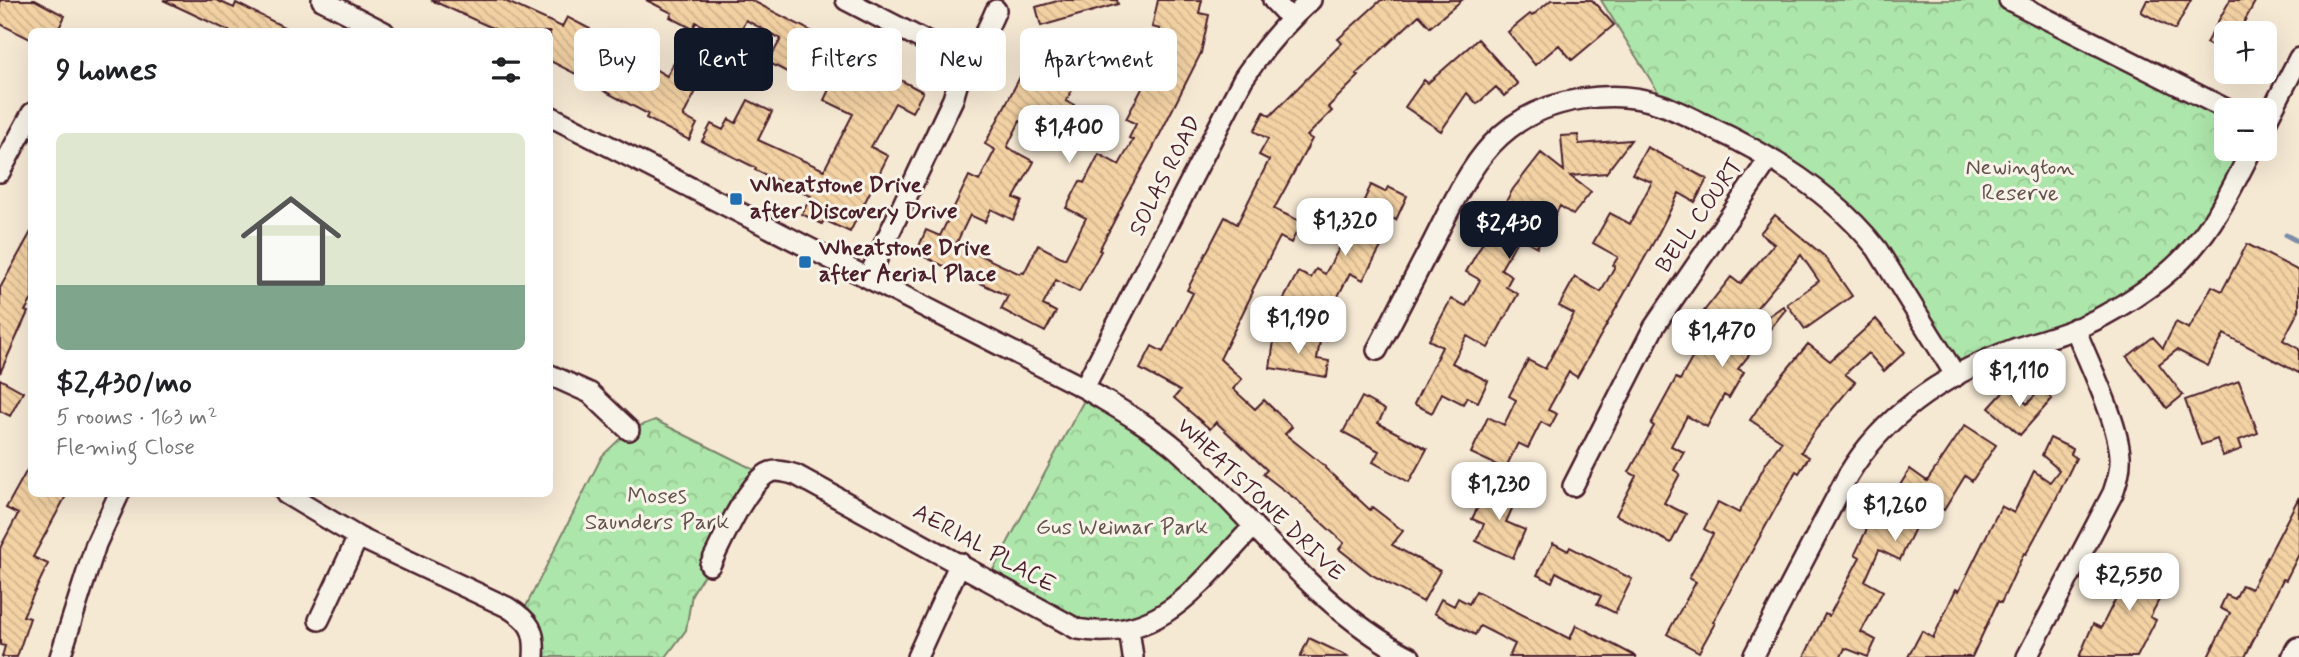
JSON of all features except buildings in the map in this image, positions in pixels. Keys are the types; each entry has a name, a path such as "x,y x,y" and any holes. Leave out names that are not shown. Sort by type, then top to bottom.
{"main road":[{"path":"2295,657 2299,650"}],"street":[{"path":"322,0 354,25"},
{"path":"846,0 916,36"},
{"path":"1273,0 1290,18"},
{"name":"SOLAS ROAD","path":"1084,388 1243,79 1265,47 1290,18 1311,0"},
{"path":"2009,0 2214,103"},
{"path":"988,28 996,10"},
{"path":"2277,100 2299,58"},
{"path":"868,278 955,91"},
{"path":"1377,350 1469,172 1491,145 1512,126 1536,110 1600,96 1628,97 1658,103 1734,138 1809,184 1840,208 1862,229 1903,289 1956,376"},
{"name":"WHEATSTONE DRIVE","path":"553,118 1084,388 1152,430 1174,446 1344,615 1407,656"},
{"path":"0,172 28,120"},
{"name":"BELL COURT","path":"1573,486 1654,327 1769,159"},
{"path":"1753,657 1860,456 1892,419 1923,395 1982,362 2075,328 2127,302 2180,261 2197,243 2220,209 2246,161"},
{"path":"2027,657 2113,493 2120,471 2120,455 2111,418 2075,328"},
{"path":"553,376 590,393 629,430"},
{"name":"AERIAL PLACE","path":"710,565 742,503 765,475 778,470 796,475 1077,629 1112,633 1146,624 1180,604 1254,526"},
{"path":"60,657 96,544 118,497"},
{"path":"291,497 358,537 508,607 531,627 535,640 534,657"},
{"path":"319,620 358,537"},
{"path":"917,657 960,564"},
{"path":"1129,629 1133,657"}],"green space":[{"name":"Newington Reserve","path":"1601,0 2009,0 2214,104 2214,161 2246,161 2220,209 2148,287 1956,376 1840,208 1668,108"},
{"name":"Gus Weimar Park","path":"1089,391 1152,430 1254,526 1180,604 1094,632 988,579"},
{"name":"Moses Saunders Park","path":"655,420 765,475 692,594 686,630 666,657 534,657 521,616 602,456 629,430"}],"waterway":[{"path":"2286,235 2299,242"}],"place":[{"name":"Wheatstone Drive after Discovery Drive","path":"736,199"},
{"name":"Wheatstone Drive after Aerial Place","path":"805,262"}]}
